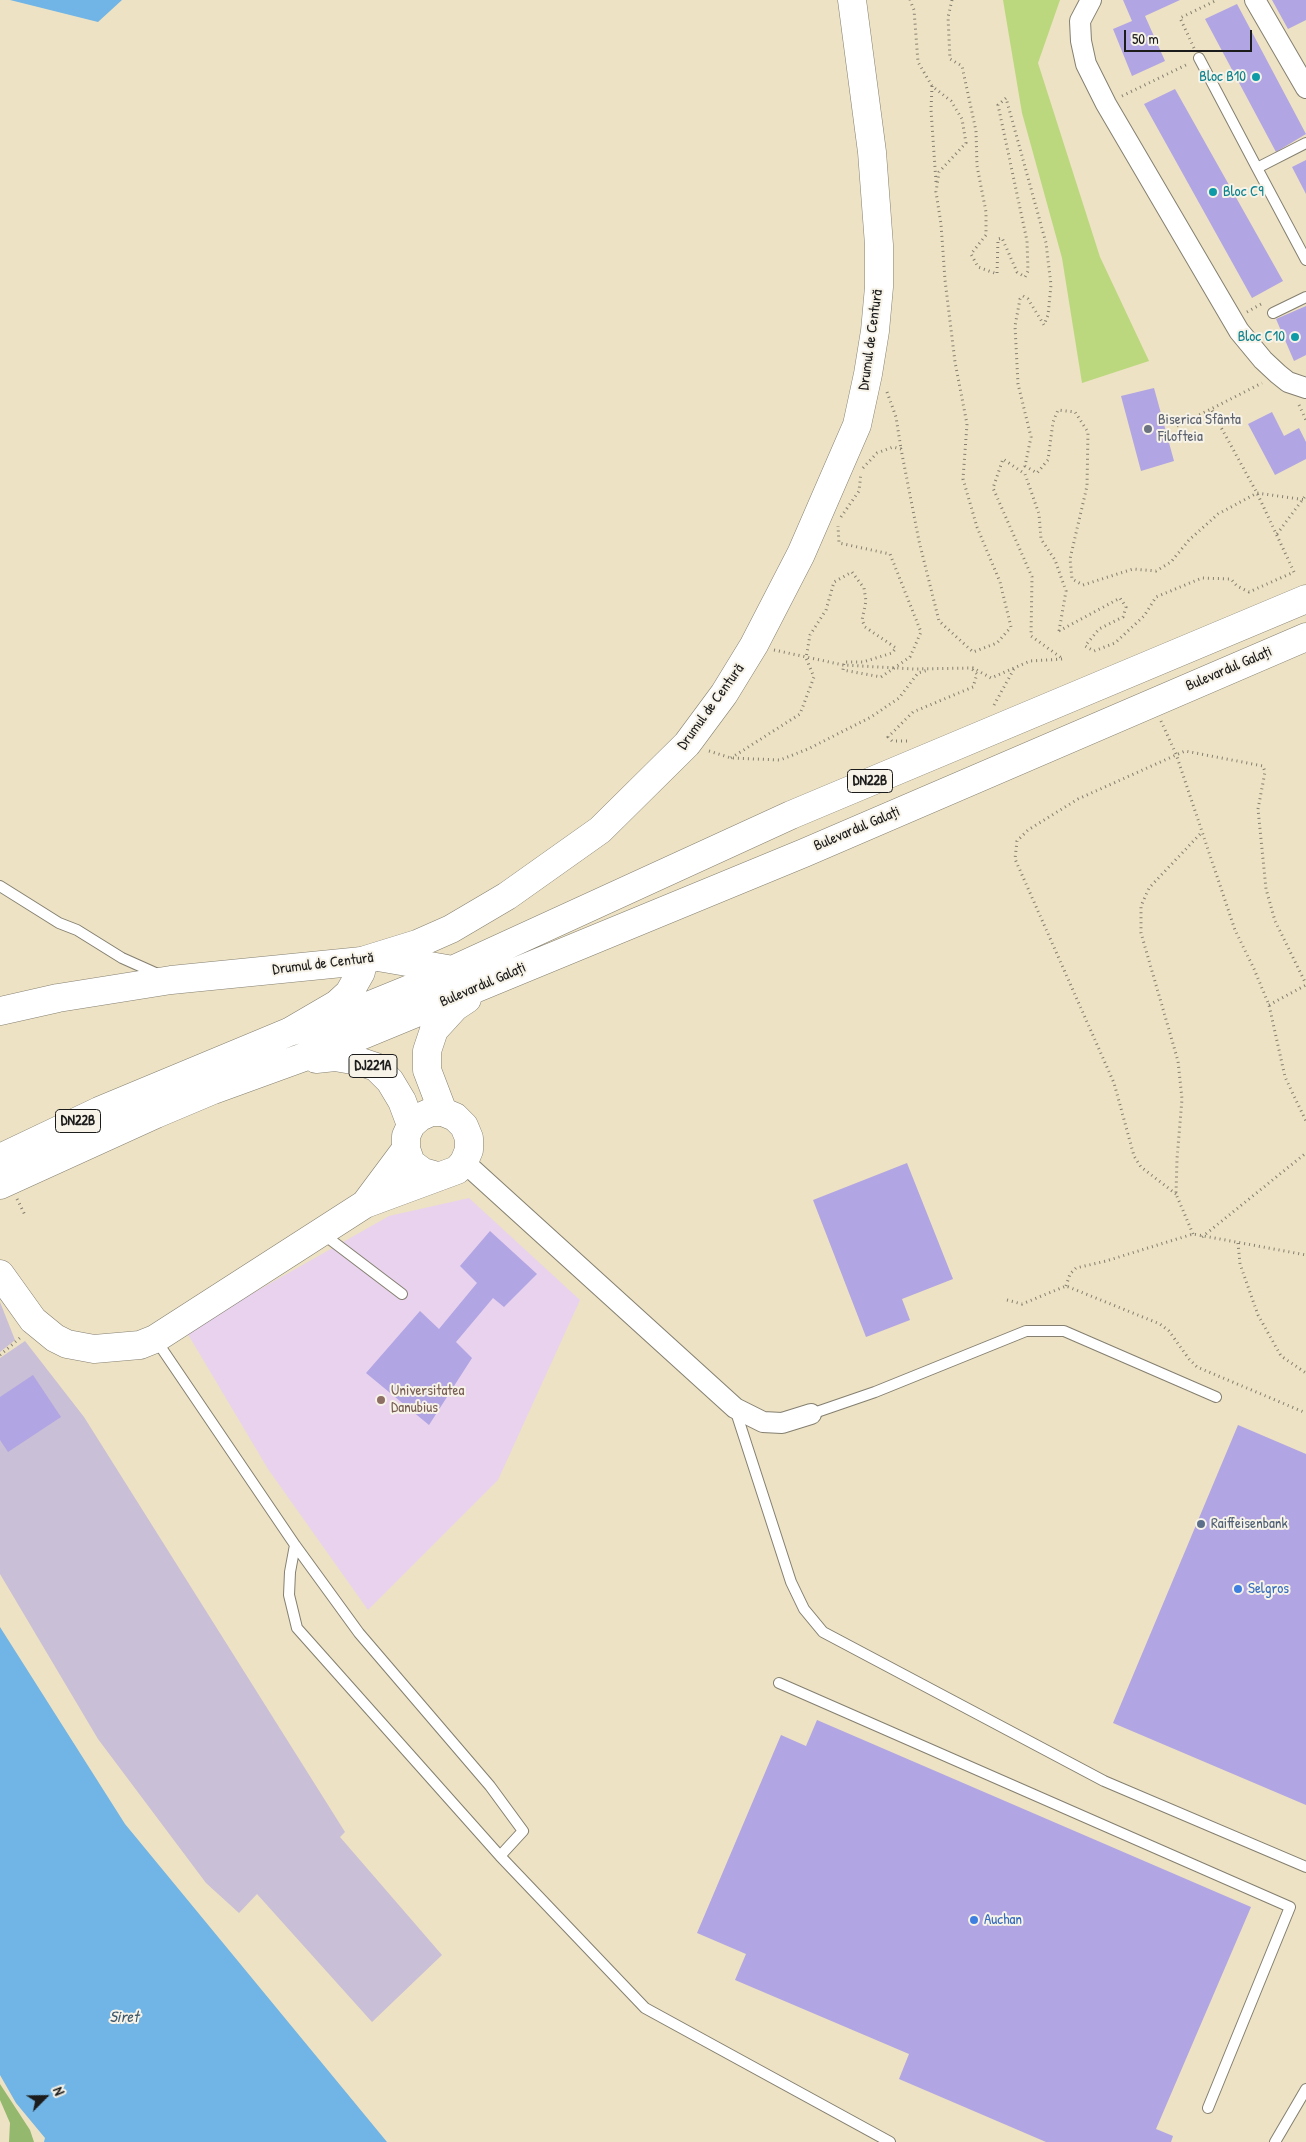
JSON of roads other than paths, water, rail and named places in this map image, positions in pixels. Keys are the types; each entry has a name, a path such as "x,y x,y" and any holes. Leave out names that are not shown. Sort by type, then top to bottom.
{"main road":[{"name":"Drumul de Centură","path":"0,1011 58,998 171,980 370,959 417,944 451,929 507,896 600,830 687,744 724,694 754,645 801,554 857,425 868,374 879,287 879,245 872,152 852,0"},
{"path":"1300,602 1306,632"},
{"name":"Bulevardul Galați","path":"289,1032 341,1017 422,984 791,815 1300,602"},
{"name":"Bulevardul Galați","path":"302,1060 804,853 1306,637"},
{"path":"289,1032 337,1004 349,993 370,959 453,970"},
{"path":"443,1112 427,1070 427,1051 434,1030 455,1007 491,982"},
{"name":"DN22B","path":"9,1173 99,1111 289,1032"},
{"name":"DJ221A","path":"302,1060 335,1057 358,1061 376,1068 390,1081 402,1101 412,1163 423,1172 437,1176"},
{"name":"DN22B","path":"9,1173 205,1094 302,1060"},
{"path":"0,1274 34,1320 55,1338 67,1344 94,1349 140,1344 155,1339 365,1204 452,1172 464,1162 469,1150 469,1138 464,1126 455,1117 443,1112 431,1112 420,1117 365,1204"}],"street":[{"path":"1091,0 1080,21 1081,41 1086,64 1106,104 1239,331 1263,360 1278,374 1288,382 1306,388"},
{"path":"1254,0 1301,67 1306,88"},
{"path":"464,1162 735,1408 763,1422 782,1423 811,1414"}],"lane":[{"path":"1199,58 1306,260"},
{"path":"1257,168 1306,143"},
{"path":"1273,313 1306,296"},
{"path":"0,886 122,958 171,980"},
{"path":"321,1232 402,1294"},
{"path":"811,1414 875,1392 1026,1331 1064,1331 1216,1397"},
{"path":"155,1339 294,1545 359,1634 490,1786 523,1832 500,1856"},
{"path":"735,1408 791,1582 804,1609 823,1632 1104,1780 1306,1867"},
{"path":"294,1545 289,1595 297,1628 500,1856 644,2008 890,2142"},
{"path":"779,1683 1290,1907 1208,2108"},
{"path":"1276,2142 1306,2090"}],"water":[{"path":"10,0 122,0 98,22"},
{"name":"Siret","path":"0,1627 125,1824 387,2142 44,2142 45,2138 16,2103 0,2075"}],"place":[{"name":"Bloc B10","path":"1256,77"},
{"name":"Bloc C9","path":"1213,192"},
{"name":"Bloc C10","path":"1295,337"},
{"name":"Biserica Sfânta Filofteia","path":"1148,429"},
{"name":"Universitatea Danubius","path":"381,1400"},
{"name":"Raiffeisenbank","path":"1201,1524"},
{"name":"Selgros","path":"1238,1589"},
{"name":"Auchan","path":"974,1920"}]}
